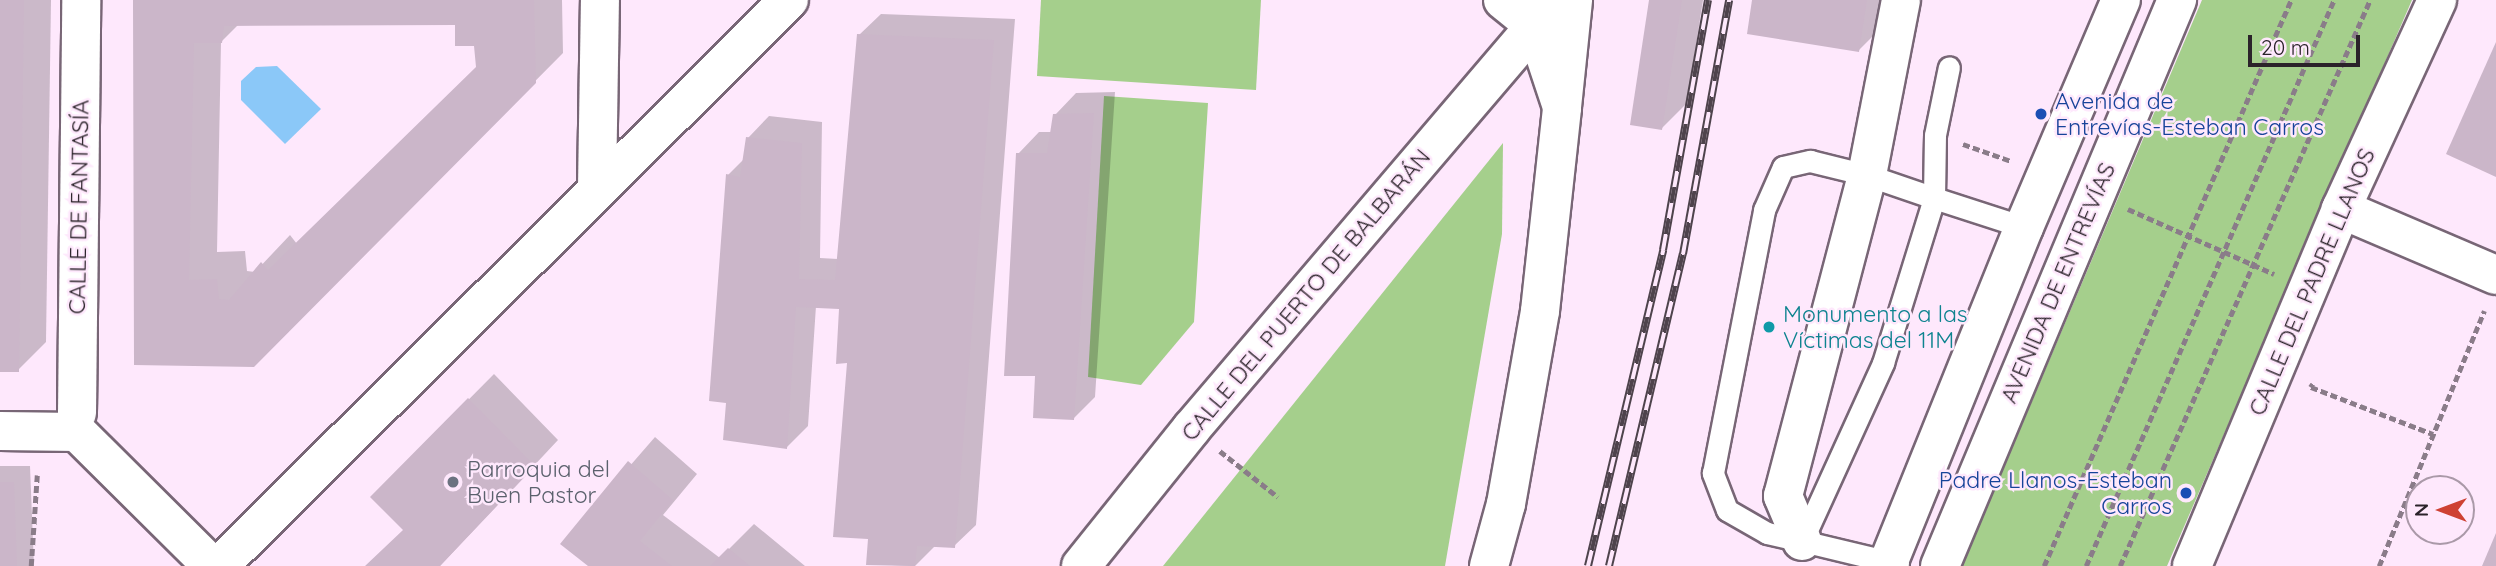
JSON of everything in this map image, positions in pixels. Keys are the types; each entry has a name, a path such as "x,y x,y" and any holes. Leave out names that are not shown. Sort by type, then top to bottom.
{"street":[{"name":"CALLE DE FANTASÍA","path":"77,413 81,0"},
{"path":"597,188 600,0"},
{"path":"219,566 789,0"},
{"path":"1503,0 1536,13 1562,107"},
{"path":"1489,566 1506,504 1540,311 1573,0"},
{"path":"1802,541 1783,496 1867,175 1901,0"},
{"path":"1894,564 2024,227 2121,0"},
{"name":"AVENIDA DE ENTREVÍAS","path":"1940,566 2177,0"},
{"name":"CALLE DEL PADRE LLANOS","path":"2192,566 2341,209 2437,0"},
{"name":"CALLE DEL PUERTO DE BALBARÁN","path":"1081,566 1191,429 1536,13"},
{"path":"2341,209 2491,291"},
{"path":"0,431 77,432 212,566"}],"lane":[{"path":"1802,541 1883,363 1934,198 1936,135 1949,66"},
{"path":"1894,564 1767,533 1727,510 1713,473 1764,210 1783,167 1810,161 1867,175 2024,227"}],"path":[{"path":"2044,566 2291,0"},
{"path":"2086,566 2334,0"},
{"path":"2120,566 2370,0"},
{"path":"2379,566 2491,291"},
{"path":"1191,429 1278,496"},
{"path":"31,566 37,475"}],"green space":[{"path":"1041,0 1261,0 1256,90 1037,76"},
{"path":"2202,0 2412,0 2167,566 1962,566"},
{"path":"1104,96 1208,103 1194,322 1141,385 1088,377"},
{"path":"1503,143 1502,234 1445,566 1163,566"}],"water":[{"path":"277,66 321,109 285,144 241,100 241,81 256,67"}],"building":[{"path":"0,0 24,0 19,372 0,372"},
{"path":"133,0 534,0 536,83 254,367 134,365","holes":["455,25 455,46 474,46 476,67 268,270 261,262 229,300 219,299 217,279 189,280 194,43 222,43 224,26"]},
{"path":"1649,0 1682,0 1662,130 1630,125"},
{"path":"1752,0 1867,0 1859,52 1747,34"},
{"path":"857,34 994,40 955,548 917,546 915,566 866,565 868,539 833,537 847,363 836,364 839,309 796,307 787,449 723,440 726,403 709,401 726,174 740,177 746,137 802,143 799,279 835,280"},
{"path":"2496,42 2496,177 2446,154"},
{"path":"1094,113 1074,420 1033,418 1035,376 1004,376 1016,153 1047,153 1053,114"},
{"name":"Parroquia del Buen Pastor","path":"468,398 535,466 440,566 365,566 403,530 370,497"},
{"path":"628,461 673,500 640,541 672,566 588,566 560,544"},
{"path":"0,482 14,482 17,566 0,566"},
{"path":"2496,533 2496,566 2482,566"},
{"path":"728,548 750,566 710,566"}],"railway":[{"path":"1588,566 1663,250 1708,0"},
{"path":"1609,566 1683,254 1729,0"}],"place":[{"name":"Avenida de Entrevías-Esteban Carros","path":"2041,114"},
{"name":"Monumento a las Víctimas del 11M","path":"1769,327"},
{"name":"Parroquia del Buen Pastor","path":"453,482"},
{"name":"Padre Llanos-Esteban Carros","path":"2186,493"}]}
